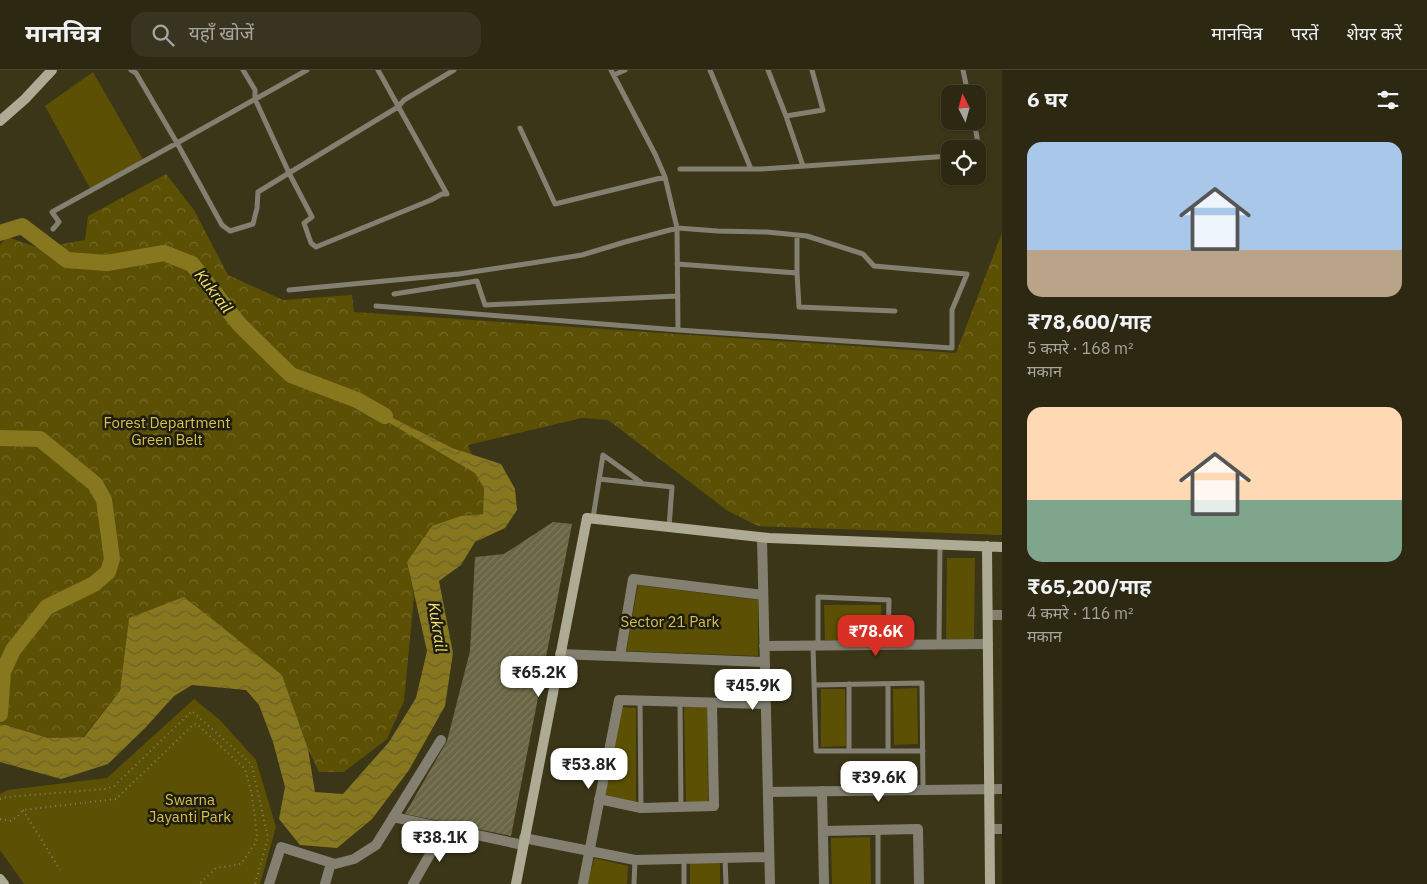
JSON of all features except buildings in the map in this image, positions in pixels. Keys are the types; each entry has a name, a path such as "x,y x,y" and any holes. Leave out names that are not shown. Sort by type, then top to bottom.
{"street":[{"path":"0,121 26,99 52,70"},
{"path":"516,884 587,518 762,538 1002,547"},
{"path":"762,538 770,884"},
{"path":"987,546 990,884"},
{"path":"620,656 633,579 763,595"},
{"path":"988,615 1002,615"},
{"path":"764,646 988,644"},
{"path":"560,654 765,662"},
{"path":"583,884 619,700 766,704"},
{"path":"600,799 640,808 714,806 712,703"},
{"path":"269,884 281,847 336,864 354,859 376,844 441,740"},
{"path":"768,792 1002,788"},
{"path":"822,791 824,884"},
{"path":"393,817 524,842 589,851 635,860 769,857"},
{"path":"413,884 446,828"},
{"path":"823,831 918,829 919,884"},
{"path":"990,829 1002,829"},
{"path":"325,884 331,863"},
{"path":"0,879 4,884"}],"lane":[{"path":"131,70 136,73 222,225 230,231 253,224 258,192 398,107 404,100 454,70"},
{"path":"243,70 254,90 255,99 289,173 312,217 304,223 311,243 316,247 432,200 442,194 447,194 378,70"},
{"path":"53,228 59,222 52,212 307,70"},
{"path":"625,70 613,72 665,177 677,228 678,330"},
{"path":"710,70 751,169"},
{"path":"768,70 803,166"},
{"path":"786,116 823,110 812,70"},
{"path":"963,70 966,85"},
{"path":"520,128 555,204 665,177"},
{"path":"680,169 751,169 941,157"},
{"path":"289,290 459,274 532,264 582,255 677,228 808,236 863,254 874,266 968,274 952,310 952,348 678,330 376,306"},
{"path":"797,235 799,307 895,311"},
{"path":"677,264 797,273"},
{"path":"394,294 477,281 485,305 678,296"},
{"path":"593,518 602,455 642,483"},
{"path":"599,479 672,487 669,527"},
{"path":"939,644 940,544"},
{"path":"888,645 889,600 818,597 814,685 816,751 923,751"},
{"path":"814,685 922,683 923,790"},
{"path":"849,684 849,751"},
{"path":"888,684 888,751"},
{"path":"640,701 640,808"},
{"path":"680,702 681,807"},
{"path":"878,830 878,884"},
{"path":"725,858 726,884"},
{"path":"684,859 684,884"},
{"path":"634,884 635,860"}],"path":[{"path":"0,800 7,797 106,789 114,786 192,711 252,766 268,838 255,884"},
{"path":"0,819 11,821 23,810 116,799 194,724 197,724 245,768 252,795 257,836 256,842 241,864 216,868 199,884"},
{"path":"23,810 60,870"}],"green space":[{"path":"93,72 144,161 91,190 45,106"},
{"name":"Forest Department Green Belt","path":"166,174 194,210 228,275 283,300 352,295 354,312 956,353 1002,233 1002,535 758,526 728,511 608,420 582,418 468,445 484,488 483,515 461,516 407,562 414,596 404,701 387,739 344,772 319,772 308,749 282,675 129,618 120,691 83,737 48,738 7,725 0,725 0,245 7,237 39,248 85,240 88,216"},
{"path":"947,558 975,558 974,639 946,639"},
{"name":"Sector 21 Park","path":"638,585 758,600 758,656 626,651"},
{"path":"824,605 881,605 881,640 825,640"},
{"path":"917,688 918,744 894,745 893,689"},
{"path":"821,689 845,689 846,746 821,747"},
{"name":"Swarna Jayanti Park","path":"194,699 220,720 256,760 276,827 260,884 24,884 0,850 0,794 7,790 107,778"},
{"path":"622,707 636,708 636,803 605,796"},
{"path":"684,707 707,707 708,802 686,802"},
{"path":"870,837 871,884 832,884 831,838"},
{"path":"594,858 628,866 627,884 588,884"},
{"path":"690,863 720,863 720,884 690,884"}],"water":[{"path":"367,406 452,448 501,464 515,489 517,510 505,528 475,542 461,565 439,581 453,653 445,706 409,770 372,819 337,848 300,845 279,819 285,787 273,742 259,705 246,690 192,685 174,696 108,764 61,779 0,762 0,725 6,725 48,738 84,737 120,691 129,618 184,597 282,675 308,749 315,792 343,794 389,742 416,698 427,651 407,562 432,526 461,516 483,514 484,488 475,473 376,415"}],"waterway":[{"name":"Kukrail","path":"0,233 22,226 67,260 107,263 164,253 192,264 239,324 291,375 357,400 385,416"},
{"path":"0,438 40,439 95,484 104,500 112,559 108,572 94,584 47,607 13,650 3,672 0,714"}]}
